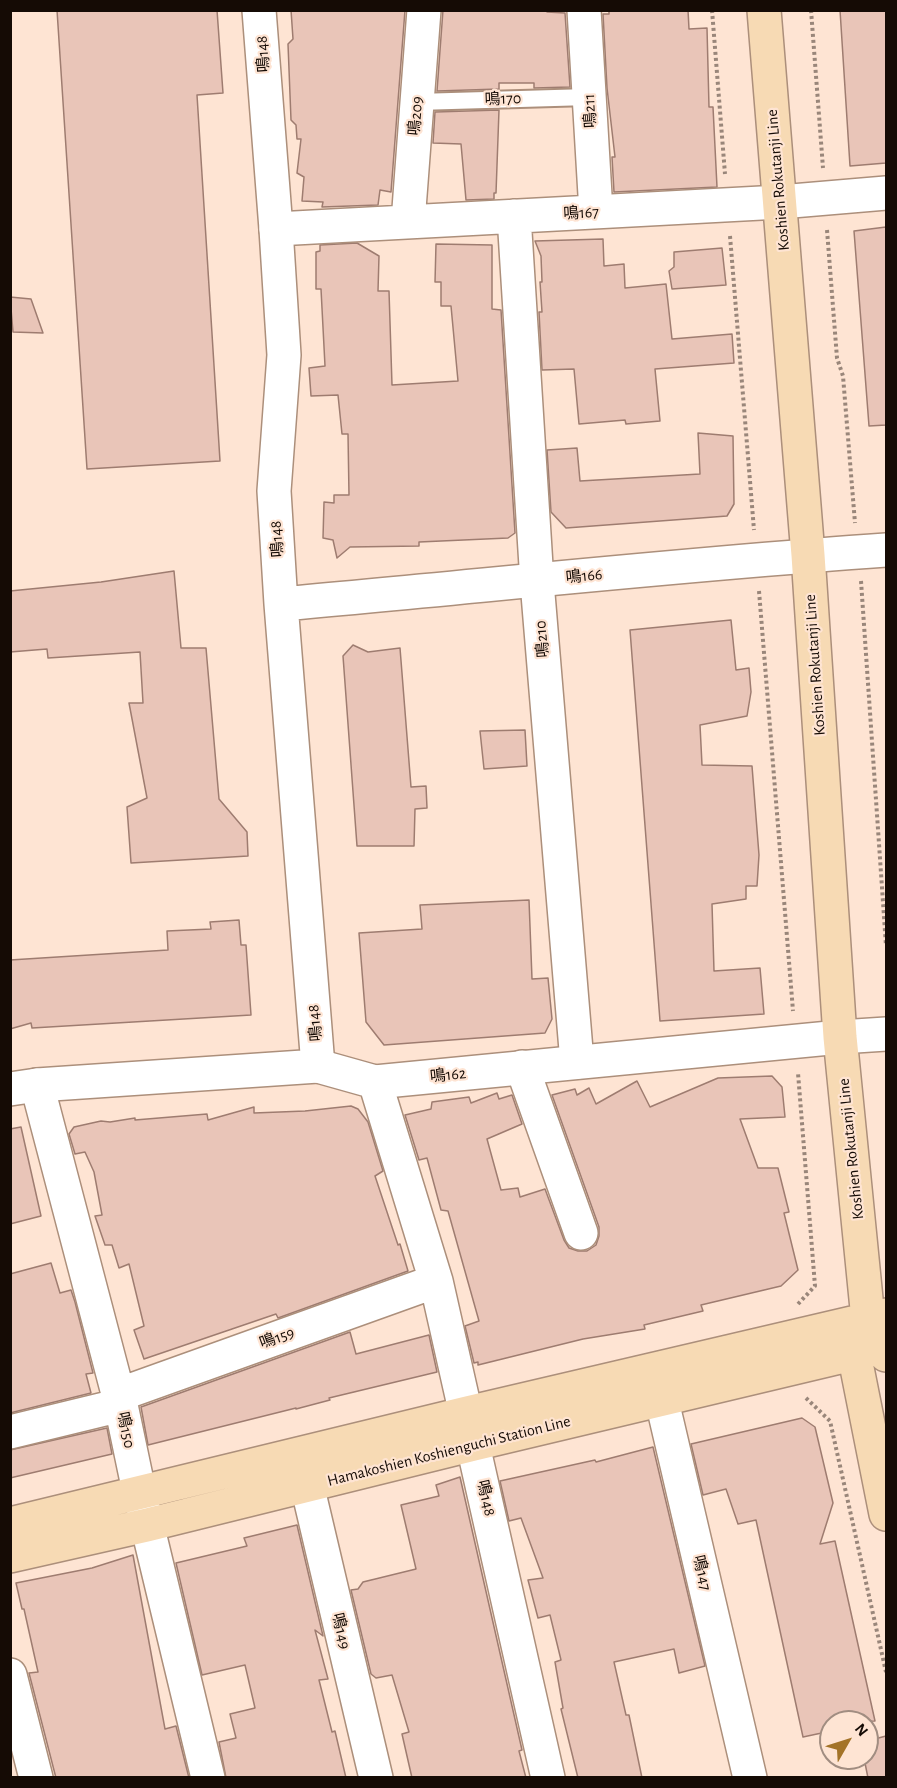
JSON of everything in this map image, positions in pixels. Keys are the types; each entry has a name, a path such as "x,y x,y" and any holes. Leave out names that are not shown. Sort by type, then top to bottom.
{"main road":[{"name":"Koshien Rokutanji Line","path":"764,10 808,555 840,1037 878,1339 886,1515"},
{"name":"Hamakoshien Koshienguchi Station Line","path":"10,1524 139,1491 655,1369 788,1354 878,1339"},
{"name":"Hamakoshien Koshienguchi Station Line","path":"10,1556 662,1400 788,1354"}],"street":[{"name":"鳴148","path":"259,10 284,355 274,491 318,1066"},
{"name":"鳴209","path":"408,222 424,10"},
{"name":"鳴211","path":"584,10 596,212"},
{"name":"鳴167","path":"276,229 780,202 886,193"},
{"name":"鳴210","path":"514,216 537,582 577,1062"},
{"name":"鳴166","path":"281,604 872,551"},
{"name":"鳴162","path":"24,1087 318,1066 375,1082 886,1034"},
{"path":"522,1067 581,1233"},
{"name":"鳴148","path":"375,1082 436,1281 548,1778"},
{"name":"鳴150","path":"24,1087 120,1400 139,1491 208,1778"},
{"name":"鳴159","path":"10,1432 120,1400 436,1281"},
{"name":"鳴147","path":"655,1369 750,1778"},
{"name":"鳴149","path":"307,1485 376,1778"},
{"path":"10,1675 36,1778"}],"lane":[{"name":"鳴170","path":"417,102 589,97"}],"path":[{"path":"712,10 815,1286 782,1320 795,1388 830,1421 886,1672"},
{"path":"811,10 837,358 843,376 848,453 872,551 886,946"}],"building":[{"path":"57,10 217,10 223,93 197,95 220,461 87,469"},
{"path":"291,10 405,10 391,192 380,190 378,205 322,207 323,202 302,201 304,177 297,173 301,139 297,139 296,125 291,120 288,44 293,39"},
{"path":"443,10 547,10 547,12 565,13 570,87 534,88 534,83 499,83 499,89 437,91"},
{"path":"609,10 688,10 689,29 707,28 709,107 713,107 717,187 614,192 612,157 615,157 607,88 603,14 609,14"},
{"path":"840,10 886,10 886,163 850,166"},
{"path":"499,110 494,199 466,200 461,144 433,143 435,112"},
{"path":"886,227 886,425 869,426 854,231"},
{"path":"603,239 604,266 624,264 625,288 666,284 672,339 732,334 734,363 655,369 660,421 626,424 625,420 579,424 574,369 542,370 539,312 542,312 541,256 535,241"},
{"path":"357,243 379,256 378,291 389,291 392,385 458,381 451,306 441,306 441,282 435,282 436,244 492,245 492,309 501,310 515,533 508,538 419,542 419,546 350,547 337,558 333,540 323,538 324,502 334,503 334,495 349,495 348,434 342,434 338,395 311,396 309,368 325,366 321,289 316,289 316,252 320,251 320,245"},
{"path":"722,248 726,285 672,289 669,271 674,267 674,252"},
{"path":"10,297 31,299 43,333 13,332"},
{"path":"698,433 733,436 734,504 727,516 566,528 551,512 547,450 577,448 580,481 700,474"},
{"path":"174,571 181,648 206,648 219,799 247,832 248,856 131,863 127,807 147,798 129,703 143,703 140,652 48,658 47,649 10,652 10,591 101,582"},
{"path":"731,620 736,670 749,668 751,692 747,716 700,725 702,765 752,766 759,855 757,886 746,886 746,899 712,904 714,971 760,968 764,1014 660,1021 630,630"},
{"path":"353,645 368,652 400,648 411,787 426,786 427,808 415,809 414,846 357,846 343,656"},
{"path":"525,730 527,766 484,769 480,731"},
{"path":"529,900 532,979 548,978 552,1019 545,1033 384,1045 366,1022 359,933 422,929 420,905"},
{"path":"239,920 241,945 246,945 251,1015 32,1028 31,1023 10,1029 10,960 168,950 167,931 211,929 210,922"},
{"path":"772,1076 782,1087 785,1117 740,1119 758,1168 778,1168 789,1212 784,1213 798,1270 781,1286 701,1305 703,1311 644,1325 645,1329 583,1339 478,1365 478,1362 474,1363 465,1326 479,1321 448,1211 441,1210 427,1158 419,1160 405,1115 431,1109 432,1102 469,1097 471,1103 497,1093 499,1099 512,1095 522,1124 487,1139 501,1190 518,1188 520,1197 545,1189 569,1248 587,1251 596,1245 599,1227 552,1095 575,1089 577,1095 589,1088 596,1104 637,1081 650,1107 718,1078"},
{"path":"351,1106 358,1109 368,1122 383,1171 375,1176 408,1271 278,1318 276,1314 144,1359 134,1330 144,1326 129,1264 119,1268 112,1245 105,1245 95,1216 102,1215 94,1172 85,1152 75,1154 69,1134 74,1127 101,1121 207,1114 208,1120 254,1107 254,1113"},
{"path":"21,1127 41,1216 10,1224 10,1129"},
{"path":"51,1263 60,1293 71,1290 75,1302 93,1373 86,1374 91,1393 10,1413 10,1274"},
{"path":"350,1332 356,1354 429,1335 437,1372 148,1445 141,1407"},
{"path":"802,1418 815,1427 833,1503 820,1544 835,1541 873,1710 819,1710 819,1734 803,1737 756,1520 738,1524 726,1489 703,1495 691,1444"},
{"path":"107,1428 112,1454 10,1478 10,1450"},
{"path":"653,1447 705,1666 679,1673 674,1649 614,1662 626,1715 629,1715 642,1778 578,1778 561,1709 563,1708 555,1662 561,1660 550,1615 538,1618 528,1580 543,1578 521,1518 509,1521 500,1481 595,1460 596,1462"},
{"path":"460,1477 522,1750 519,1751 526,1778 412,1778 402,1734 409,1732 392,1675 376,1678 371,1674 351,1590 358,1589 363,1582 416,1569 401,1505 439,1496 436,1485"},
{"path":"297,1525 323,1636 315,1630 328,1679 319,1680 332,1732 335,1731 346,1778 226,1778 219,1742 236,1738 230,1714 255,1708 245,1665 202,1675 176,1563 247,1546 244,1538"},
{"path":"133,1555 165,1729 176,1726 189,1778 56,1778 29,1673 38,1672 16,1583 92,1568"},
{"path":"886,1736 886,1778 868,1778 866,1770 879,1770 879,1738"}]}
